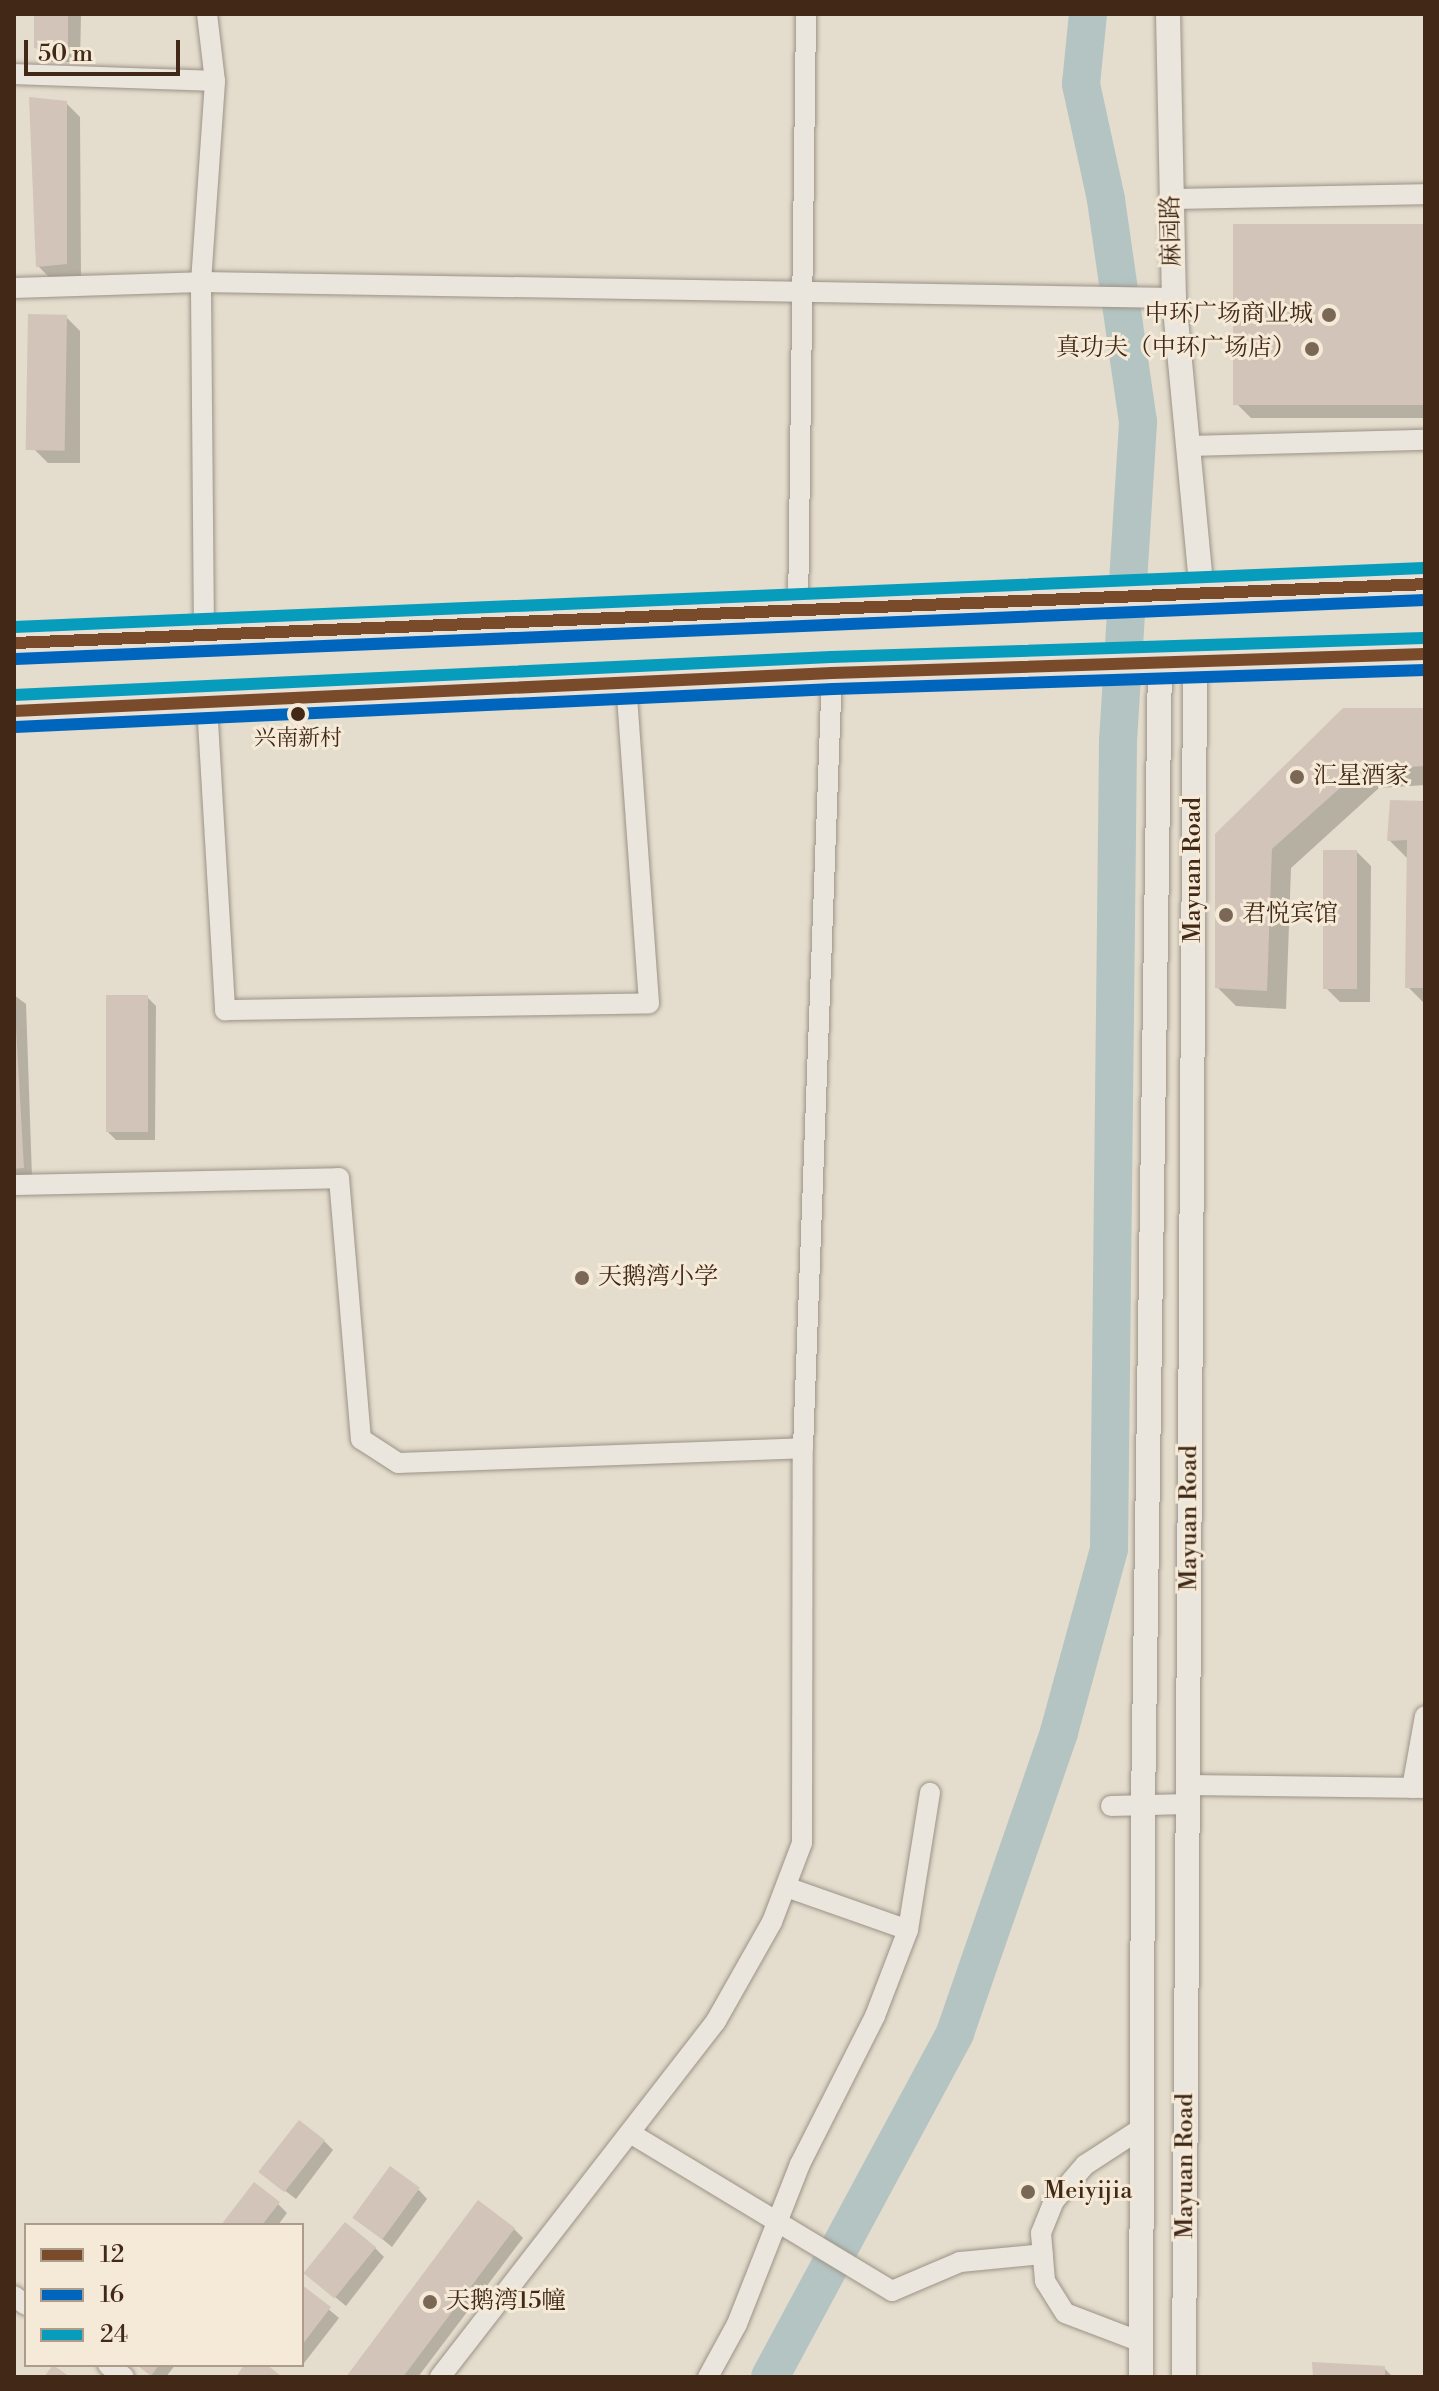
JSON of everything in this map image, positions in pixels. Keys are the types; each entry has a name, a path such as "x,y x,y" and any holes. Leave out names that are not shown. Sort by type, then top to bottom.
{"main road":[{"path":"14,643 1425,584"},
{"path":"14,711 207,705 832,673 1425,654"}],"street":[{"path":"204,634 201,282 215,81 207,14"},
{"path":"798,612 806,14"},
{"name":"麻园路","path":"1168,14 1173,298 1201,594"},
{"path":"14,74 215,81"},
{"path":"1171,199 1425,194"},
{"path":"14,288 201,282 1173,298"},
{"path":"1189,446 1425,440"},
{"name":"Mayuan Road","path":"1184,2377 1195,659"},
{"name":"Mayuan Road","path":"1141,2377 1143,1806 1160,661"},
{"path":"440,2377 716,2021 786,1887 802,1843 803,1448 832,673"},
{"path":"207,705 225,1010 649,1003 626,684"},
{"path":"14,1185 339,1178 361,1439 398,1463 803,1448"},
{"path":"1111,1806 1143,1806 1188,1795 1418,1788 1425,1716"},
{"path":"708,2377 737,2324 800,2164 875,2016 908,1930 930,1793"},
{"path":"786,1887 908,1930"},
{"path":"1141,2342 1065,2313 1045,2281 1041,2233 1054,2201 1085,2165 1142,2128"},
{"path":"630,2133 892,2291 960,2262 1043,2254"}],"building":[{"path":"34,14 68,14 68,48 34,48"},
{"path":"29,97 67,101 67,264 36,267"},
{"name":"中环广场商业城","path":"1233,224 1425,224 1425,405 1233,405"},
{"path":"28,314 67,315 65,451 26,450"},
{"path":"1343,708 1425,708 1425,766 1360,770 1272,849 1267,991 1215,988 1215,834"},
{"path":"1390,800 1425,801 1425,988 1405,988 1407,840 1387,841"},
{"path":"1323,850 1357,850 1357,989 1323,989"},
{"path":"14,993 24,1168 14,1169"},
{"path":"106,995 148,995 148,1132 106,1132"},
{"path":"299,2120 325,2140 284,2192 258,2172"},
{"path":"390,2166 420,2188 382,2240 352,2218"},
{"path":"254,2182 280,2202 264,2223 223,2223"},
{"name":"天鹅湾15幢","path":"478,2200 515,2228 403,2377 346,2377"},
{"path":"345,2222 376,2247 335,2298 304,2273"},
{"path":"304,2287 331,2307 304,2342"},
{"path":"1312,2362 1385,2366 1385,2377 1313,2377"},
{"path":"52,2367 56,2367 70,2377 44,2377"},
{"path":"140,2367 158,2367 151,2376"},
{"path":"243,2367 270,2367 280,2375 236,2377"}],"waterway":[{"path":"770,2377 955,2033 1059,1732 1109,1549 1118,741 1138,422 1106,199 1081,84 1088,14"}],"transit line":[{"name":"24","path":"14,627 1424,568"},
{"name":"12","path":"14,643 1425,584"},
{"name":"16","path":"15,659 1425,600"},
{"name":"24","path":"14,695 831,657 1424,638"},
{"name":"12","path":"14,711 832,673 1425,654"},
{"name":"16","path":"15,727 833,689 1425,670"}],"place":[{"name":"中环广场商业城","path":"1329,315"},
{"name":"真功夫（中环广场店）","path":"1312,349"},
{"name":"兴南新村","path":"298,714"},
{"name":"汇星酒家","path":"1297,777"},
{"name":"君悦宾馆","path":"1226,915"},
{"name":"天鹅湾小学","path":"582,1278"},
{"name":"Meiyijia","path":"1028,2192"},
{"name":"天鹅湾15幢","path":"430,2302"}]}
